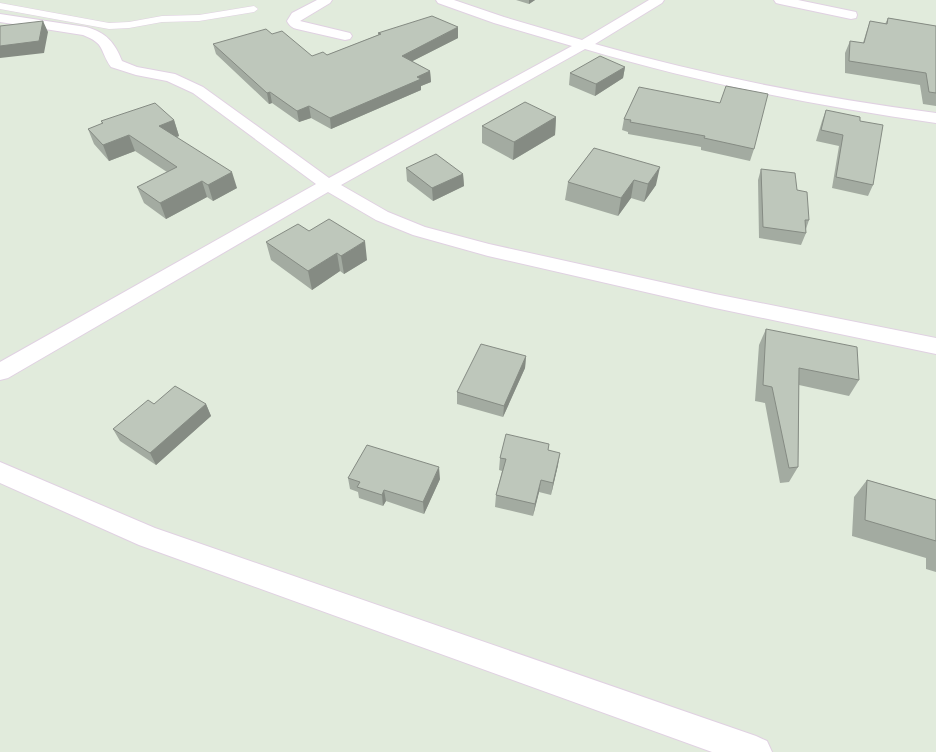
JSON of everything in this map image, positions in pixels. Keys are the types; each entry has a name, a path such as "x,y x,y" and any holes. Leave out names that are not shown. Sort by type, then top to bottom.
{"street":[{"path":"326,0 297,16 293,21 297,25 345,36"},
{"path":"442,0 499,20 652,66 744,86 862,108 936,118"},
{"path":"0,372 328,185 583,45 658,0"},
{"path":"780,0 851,15"},
{"path":"0,18 86,31 94,34 103,39 110,46 116,64 125,69 170,77 186,83 198,90 328,185 382,216 419,231 488,250 715,301 936,346"},
{"path":"0,472 148,537 756,752"}],"lane":[{"path":"0,6 109,26 129,25 162,19 216,16 254,9"}],"building":[{"path":"432,16 458,27 402,56 430,71 417,77 421,79 330,118 309,106 297,111 270,92 267,93 213,44 266,29 272,34 282,31 312,56 323,52 327,55 381,34 378,33"},
{"path":"888,18 936,26 936,93 929,92 926,73 849,61 850,41 864,43 870,21 887,24"},
{"path":"43,21 39,41 0,46 0,26"},
{"path":"600,56 625,67 596,84 570,73"},
{"path":"726,86 768,94 754,149 704,138 705,136 630,122 631,120 624,119 639,87 720,103"},
{"path":"525,102 556,117 514,142 482,126"},
{"path":"155,103 174,120 159,126 232,172 208,185 202,181 160,203 137,187 177,167 129,135 103,145 88,129 103,123 101,121"},
{"path":"826,110 860,117 860,121 883,125 873,185 836,177 843,135 821,130"},
{"path":"594,148 660,167 648,184 634,180 621,198 568,182"},
{"path":"436,154 463,174 432,188 406,168"},
{"path":"761,169 795,173 797,190 807,192 809,220 805,220 806,233 763,227"},
{"path":"329,219 365,241 341,256 337,253 308,271 266,242 298,224 309,231"},
{"path":"766,329 857,347 859,380 799,368 798,467 789,468 772,387 763,385"},
{"path":"481,344 526,356 504,406 457,392"},
{"path":"175,386 206,404 150,453 113,429 148,400 154,404"},
{"path":"506,434 549,444 548,450 560,453 553,483 541,480 535,504 496,495 506,459 500,458"},
{"path":"367,445 439,467 423,502 384,490 382,495 357,487 360,482 348,478"},
{"path":"867,480 936,500 936,541 865,520"}]}
